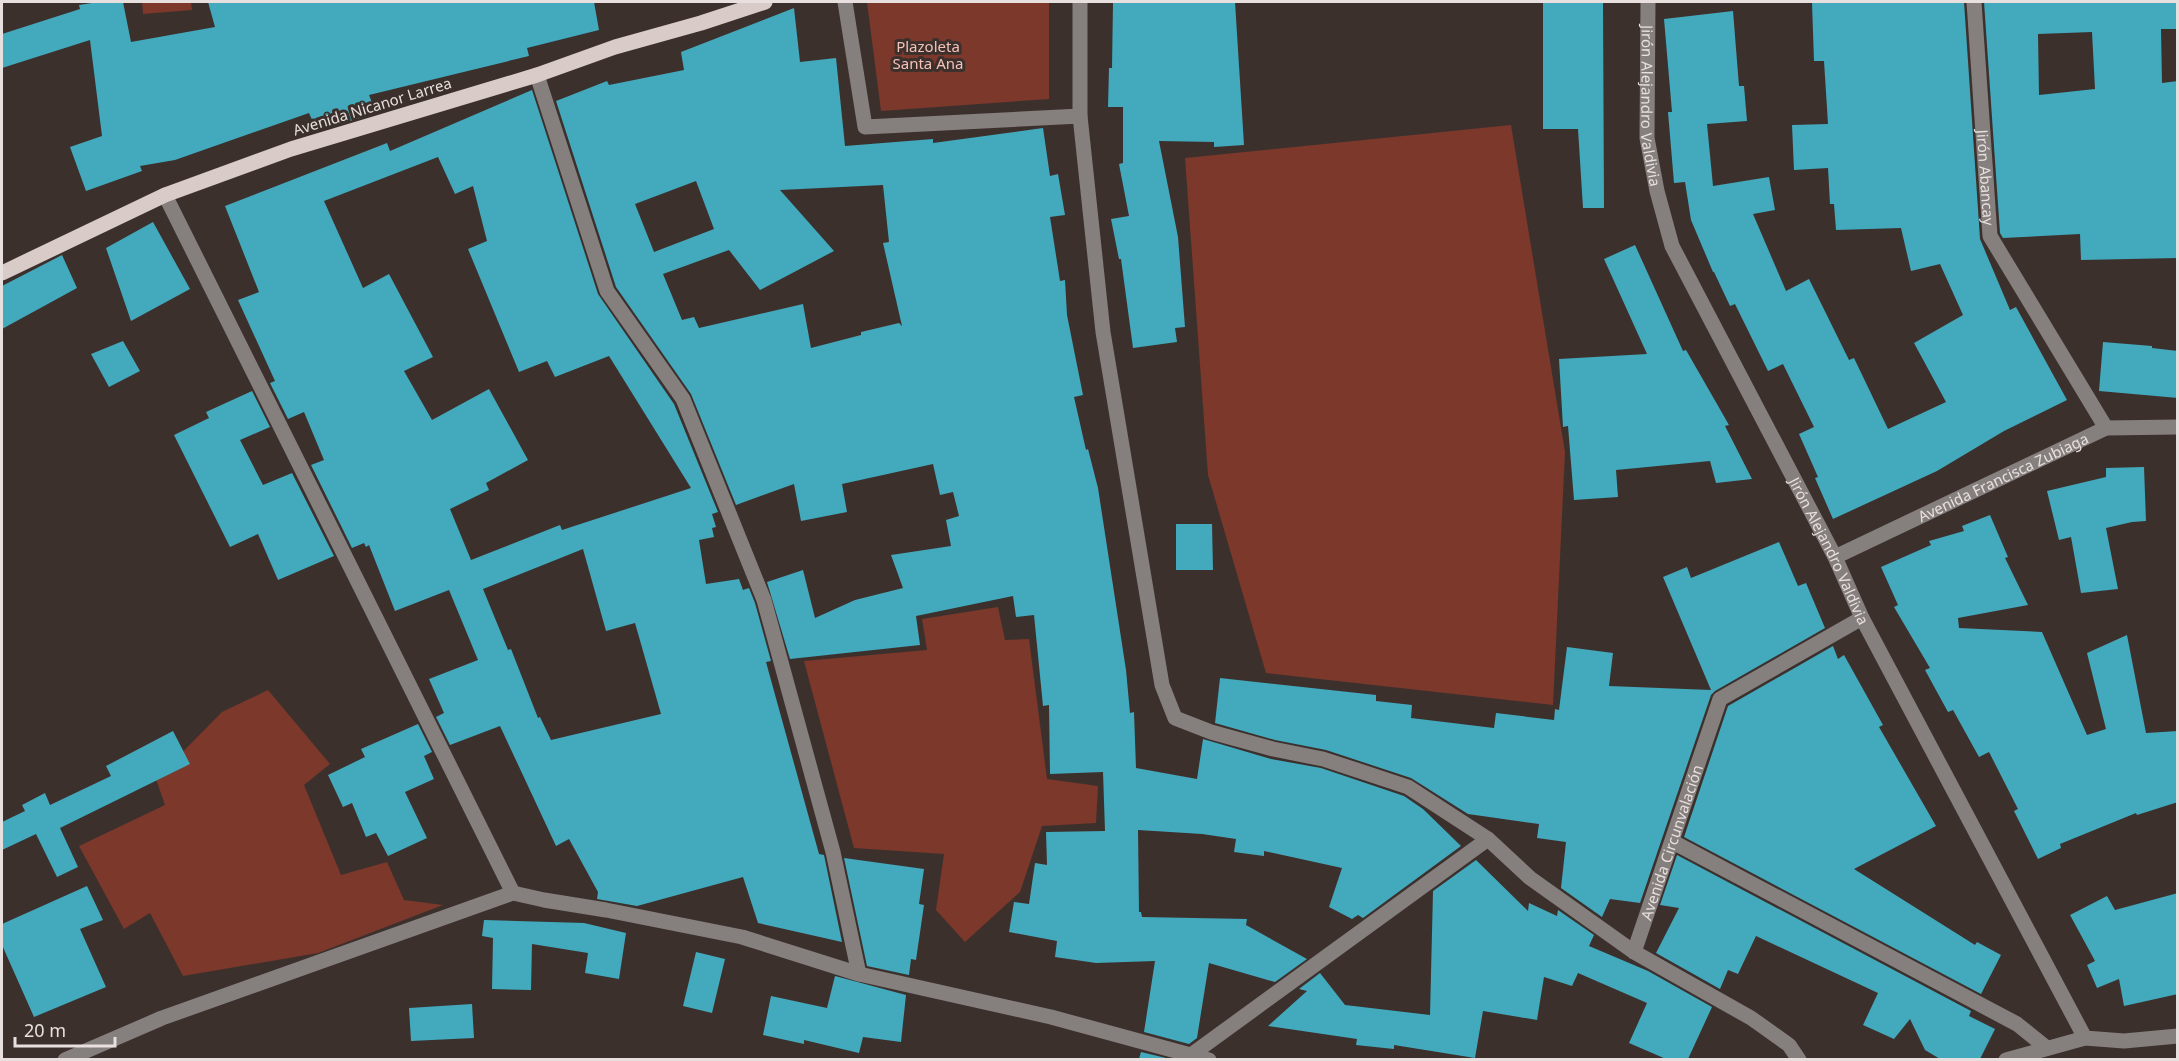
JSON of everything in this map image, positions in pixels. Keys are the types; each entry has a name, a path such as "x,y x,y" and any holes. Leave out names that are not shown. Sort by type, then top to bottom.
{"main road":[{"name":"Avenida Nicanor Larrea","path":"2,273 165,195 291,149 537,75 615,47 765,2"}],"street":[{"path":"844,2 865,128 1080,116"},
{"path":"1080,2 1080,116 1103,332 1162,685 1175,718 1211,732 1273,749 1323,759 1408,787 1488,840 1530,878 1634,952 1751,1018 1789,1045 1800,1059"},
{"name":"Jirón Alejandro Valdivia","path":"1648,2 1647,138 1657,190 1672,246 1835,557 1862,618 2085,1038"},
{"name":"Jirón Abancay","path":"1974,2 1990,236 2106,428"},
{"path":"537,75 607,291 683,399 764,600 833,852 859,974"},
{"path":"165,195 513,893"},
{"name":"Avenida Francisca Zubiaga","path":"1835,557 2106,428 2178,427"},
{"name":"Avenida Circunvalación","path":"1634,952 1720,699 1862,618"},
{"path":"1191,1055 1488,840"},
{"path":"1673,842 2018,1024 2047,1048"},
{"path":"65,1059 162,1018 513,893 742,937 859,974 1051,1017 1209,1059"},
{"path":"2006,1059 2085,1038 2124,1041 2178,1036"}],"green space":[{"path":"142,2 191,2 192,10 143,14"},
{"name":"Plazoleta Santa Ana","path":"867,2 1049,2 1049,99 881,111"},
{"path":"1511,125 1565,452 1553,705 1266,673 1208,475 1185,158"},
{"path":"998,607 1005,640 1029,639 1047,779 1098,786 1096,823 1042,826 1020,892 965,942 936,910 944,854 854,848 804,661 927,650 922,619"},
{"path":"268,690 330,764 304,785 341,875 387,862 404,900 443,905 318,953 183,976 150,913 124,929 79,846 165,805 156,779 222,712"}],"building":[{"path":"123,2 131,42 215,27 208,2 594,2 599,30 527,48 529,56 369,95 376,113 317,131 309,113 175,160 140,166 142,171 86,191 70,147 102,136 90,40 2,68 2,34 80,9 79,5"},
{"path":"1113,2 1235,2 1244,145 1214,147 1214,142 1159,141 1178,237 1185,327 1175,328 1177,342 1133,348 1121,259 1119,259 1111,219 1129,216 1119,164 1123,163 1123,107 1108,107 1109,68 1112,68"},
{"path":"1543,2 1603,2 1604,208 1583,208 1578,129 1543,129"},
{"path":"1964,2 1980,239 2010,310 2016,307 2067,400 2004,431 1937,471 1833,519 1799,434 1814,427 1783,364 1768,371 1735,304 1730,306 1691,220 1685,182 1674,183 1668,112 1672,112 1664,19 1733,11 1739,86 1744,86 1747,121 1707,124 1713,186 1769,177 1775,210 1753,214 1786,291 1809,279 1849,360 1854,358 1888,429 1946,402 1914,343 1963,315 1940,264 1911,271 1901,228 1836,230 1834,204 1830,204 1828,168 1794,170 1792,125 1828,124 1824,61 1814,61 1812,3"},
{"path":"1984,2 2178,2 2178,29 2161,29 2162,83 2178,81 2178,258 2081,260 2080,234 2003,238 2000,233","holes":["2092,32 2095,89 2039,95 2038,34"]},
{"path":"794,8 800,62 836,58 845,146 933,139 933,143 1043,128 1050,176 1058,174 1065,215 1050,217 1060,281 1065,280 1067,315 1083,395 1074,397 1086,450 1088,449 1098,488 1126,670 1130,713 1134,712 1136,768 1197,779 1203,739 1271,759 1321,768 1404,796 1423,809 1461,846 1363,918 1358,915 1352,919 1329,907 1342,868 1264,851 1264,856 1234,852 1236,839 1202,834 1138,830 1139,912 1142,917 1247,919 1246,925 1307,959 1275,982 1209,963 1197,1038 1189,1044 1144,1032 1155,961 1096,963 1055,957 1057,941 1009,932 1014,902 1029,904 1035,863 1047,865 1046,832 1105,831 1103,772 1050,774 1049,705 1043,706 1034,615 1016,617 1013,596 916,616 920,645 790,659 767,582 803,570 815,618 855,600 903,588 891,555 951,546 946,520 959,516 953,492 940,495 933,464 842,484 847,512 801,521 794,484 736,505 691,394 616,287 556,101 607,81 609,85 684,70 681,52","holes":["696,181 714,229 654,252 635,204","883,185 889,242 883,243 902,326 899,323 861,332 861,335 811,348 803,304 699,328 694,317 682,320 663,274 729,250 760,290 834,251 780,190"]},
{"path":"532,90 598,294 674,404 718,512 712,514 716,527 712,528 714,537 699,540 706,584 739,579 743,590 749,588 755,603 771,661 766,662 819,854 824,855 842,942 758,923 743,877 637,906 597,899 598,892 569,839 556,846 500,726 450,745 436,717 444,713 429,679 478,660 449,590 395,611 369,545 366,547 364,543 352,548 311,465 324,460 304,412 288,419 270,383 275,381 238,300 259,292 225,206 387,143 390,151","holes":["438,157 455,194 473,186 487,241 468,249 519,372 547,361 555,377 609,356 691,488 562,530 560,525 471,560 450,509 489,490 486,483 528,460 489,389 432,420 404,371 433,357 389,274 363,288 324,201","583,549 606,631 635,623 661,714 551,740 540,717 538,718 511,649 508,650 483,589"]},
{"path":"153,222 190,289 131,321 106,248"},
{"path":"1635,245 1683,351 1686,350 1729,425 1725,426 1752,479 1716,483 1710,461 1616,470 1618,497 1574,500 1568,426 1563,427 1559,359 1647,354 1604,259"},
{"path":"62,255 77,288 2,329 2,286"},
{"path":"123,341 140,371 109,387 91,354"},
{"path":"2103,342 2152,346 2152,348 2178,351 2178,398 2099,391"},
{"path":"252,391 270,427 240,440 263,485 292,473 334,556 278,580 258,534 230,547 174,435 209,418 206,412"},
{"path":"2144,467 2146,521 2106,528 2118,589 2081,593 2071,537 2059,540 2047,491 2106,477 2106,468"},
{"path":"1990,515 2008,557 2005,558 2028,605 1958,618 1959,628 2042,632 2087,735 2106,729 2087,653 2127,635 2146,733 2178,731 2178,802 2137,815 2136,813 2060,844 2061,848 2038,859 2014,811 2018,809 1989,752 1979,757 1953,710 1948,712 1925,670 1930,668 1894,607 1898,605 1881,567 1931,545 1929,541 1964,531 1962,526"},
{"path":"1176,524 1212,524 1213,570 1176,570"},
{"path":"1779,542 1798,586 1806,583 1825,628 1711,695 1640,903 1610,899 1602,917 1561,888 1566,842 1537,838 1539,824 1468,814 1411,778 1326,750 1275,740 1215,723 1220,678 1376,695 1376,701 1412,705 1411,718 1494,728 1496,713 1554,720 1555,709 1559,710 1567,647 1613,653 1609,686 1711,690 1663,577 1687,567 1691,578"},
{"path":"1833,646 1838,659 1844,655 1883,725 1879,727 1936,826 1854,869 1975,945 1977,942 2001,955 1981,994 1684,837 1728,706"},
{"path":"418,724 432,752 424,756 434,779 405,792 427,838 388,856 376,833 366,837 352,803 343,807 328,775 365,757 361,749"},
{"path":"173,731 190,764 60,828 78,867 57,877 36,834 2,850 2,822 25,811 22,805 45,793 50,805 111,776 106,766"},
{"path":"1677,855 1971,1011 1969,1016 1995,1029 1980,1059 1940,1059 1925,1050 1910,1019 1894,1039 1863,1025 1878,993 1756,936 1738,974 1728,970 1720,989 1656,953 1679,908 1660,905"},
{"path":"844,858 924,869 919,904 924,905 916,960 911,959 909,975 867,966"},
{"path":"1476,860 1528,911 1529,903 1557,916 1558,910 1594,935 1589,946 1648,971 1712,1007 1688,1059 1666,1059 1629,1043 1647,1003 1578,973 1572,986 1544,977 1537,1020 1483,1011 1475,1058 1394,1045 1394,1049 1356,1045 1357,1039 1268,1026 1307,991 1299,989 1320,973 1345,1005 1430,1015 1433,891"},
{"path":"87,886 103,920 80,929 106,987 34,1017 2,945 2,924"},
{"path":"2178,893 2178,994 2124,1006 2119,979 2097,988 2087,965 2095,961 2070,915 2107,896 2115,910"},
{"path":"484,920 584,923 626,933 619,979 585,973 588,953 532,944 531,990 492,989 493,938 482,936"},
{"path":"696,952 725,959 712,1013 683,1006"},
{"path":"835,976 906,995 901,1042 863,1037 859,1053 804,1040 804,1044 763,1035 771,996 827,1008"},
{"path":"472,1004 474,1038 411,1041 409,1008"},
{"path":"1141,1052 1170,1059 1139,1059"}]}
